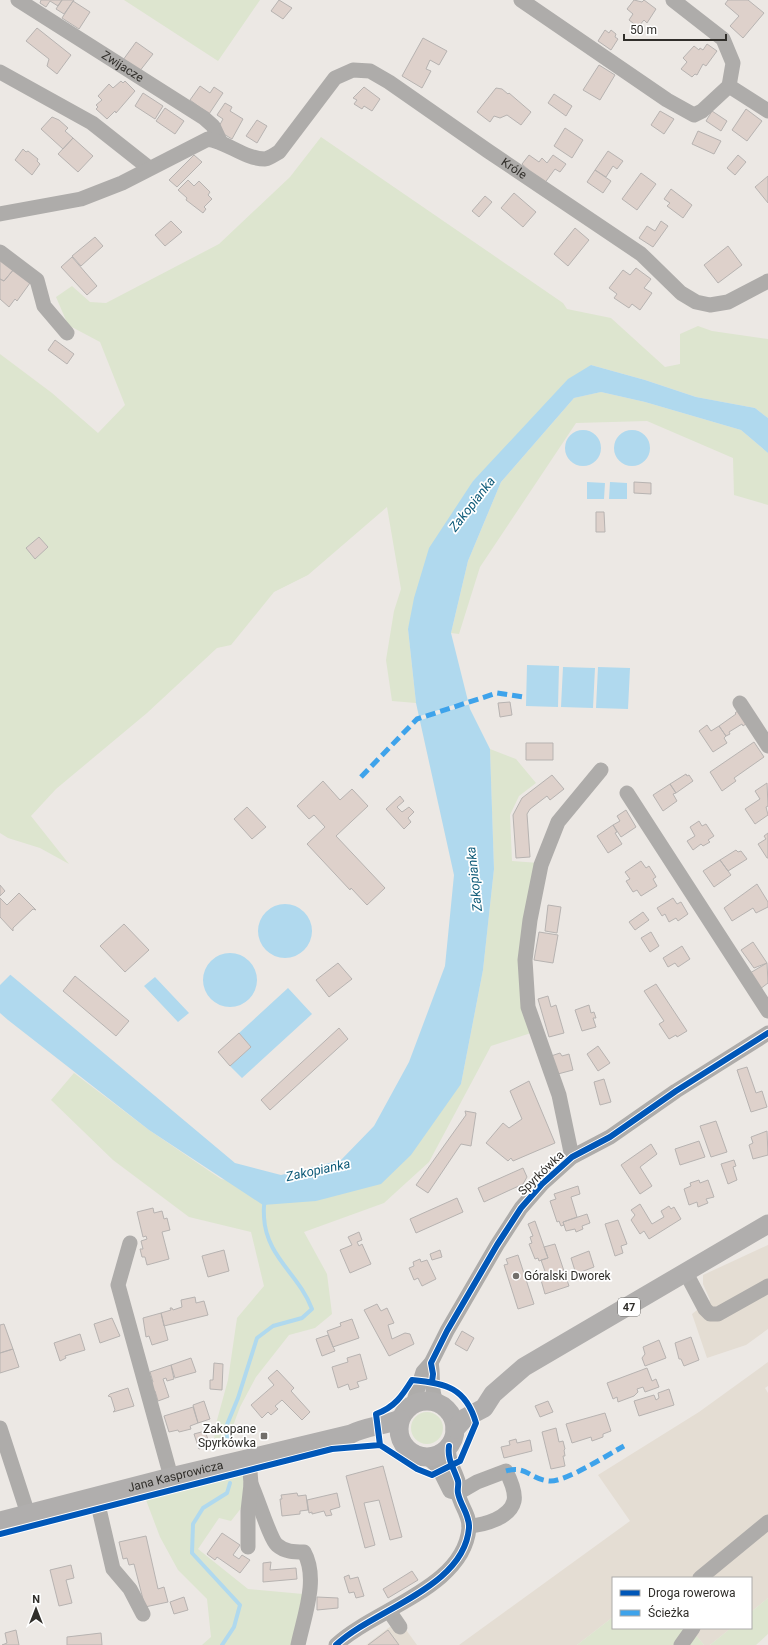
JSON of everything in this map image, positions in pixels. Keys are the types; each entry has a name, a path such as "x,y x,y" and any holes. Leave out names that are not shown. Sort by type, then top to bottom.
{"main road":[{"name":"47","path":"449,1446 455,1429 465,1418 487,1405 493,1394 524,1367 768,1224"},
{"name":"47","path":"413,1404 424,1401 458,1407 493,1394"},
{"path":"413,1404 400,1419 399,1433 408,1450 414,1454 427,1457 439,1454 449,1446"},
{"path":"441,1405 453,1417 455,1429"},
{"name":"Jana Kasprowicza","path":"0,1521 171,1477 351,1434 365,1428 389,1424 400,1419"},
{"path":"351,1434 367,1438 392,1437 401,1439"}],"street":[{"name":"Zwijacze","path":"18,0 204,118 213,126 220,141"},
{"path":"521,0 667,100 694,115 702,112 729,86 733,63 723,39 673,0"},
{"name":"Króle","path":"220,141 254,157 266,159 279,152 335,78 353,70 370,71 390,82 488,151 641,254 681,293 696,302 710,305 728,302 768,280"},
{"path":"0,72 92,123 149,168"},
{"path":"729,86 768,111"},
{"path":"0,214 81,199 122,183 208,139 220,141"},
{"path":"0,252 37,280 44,306 67,333"},
{"path":"740,703 768,746"},
{"path":"572,1157 559,1095 528,1007 525,960 530,920 541,865 558,822 601,770"},
{"path":"627,793 768,1010"},
{"name":"Spyrkówka","path":"413,1404 423,1372 431,1363 455,1317 521,1208 542,1184 572,1157 610,1136 676,1091 768,1033"},
{"path":"130,1243 118,1285 171,1477"},
{"path":"686,1273 705,1309 710,1314 718,1314 768,1286"},
{"name":"Spyrkówka","path":"431,1363 433,1374 431,1385 441,1405"},
{"path":"0,1428 28,1514"},
{"path":"336,1645 448,1572 463,1548 469,1526 458,1493 458,1483 448,1455 449,1446"},
{"path":"427,1457 438,1467 450,1491 458,1493 476,1482 506,1471 514,1500 512,1508 497,1519 479,1525 469,1526"},
{"path":"248,1459 251,1484 248,1511 248,1547"},
{"path":"251,1484 272,1537 277,1545 291,1552 304,1552 308,1560 311,1581 298,1645"},
{"path":"96,1496 113,1569 130,1589 144,1614"},
{"path":"701,1577 768,1522"},
{"path":"390,1611 400,1627"},
{"path":"681,1645 692,1629"}],"shaded area":[{"path":"768,1245 768,1329 746,1345 707,1358 692,1314 710,1300 703,1284 703,1275"},
{"path":"768,1362 768,1386 765,1388 768,1393 768,1598 752,1611 752,1577 612,1577 612,1618 577,1645 459,1645 630,1521 598,1475 699,1412"},
{"path":"399,1620 417,1645 366,1645"},
{"path":"691,1629 730,1629 710,1645 704,1645"}],"green space":[{"path":"124,0 260,0 218,61"},
{"path":"321,137 563,303 567,309 611,318 665,367 680,364 680,334 698,326 712,331 768,339 768,418 755,408 696,397 645,380 591,365 473,481 408,629 416,703 392,701 386,660 394,611 401,589 387,507 308,575 274,592 231,645 217,648 147,713 56,789 31,816 69,864 40,848 8,838 0,833 0,354 52,393 98,433 125,405 100,342 68,325 56,297 72,286 90,302 106,303 219,244 290,177"},
{"path":"601,392 645,402 741,430 768,453 768,505 734,495 733,458 647,421 576,423 480,567 459,634 451,633 468,561 501,482 574,398"},
{"path":"490,749 516,759 536,783 519,796 510,815 512,861 539,863 523,939 534,1032 491,1046 429,1162 384,1203 304,1232 327,1274 332,1314 315,1328 289,1335 256,1377 240,1407 233,1426 234,1441 215,1447 214,1431 228,1380 237,1318 264,1286 251,1232 189,1217 113,1160 51,1100 74,1073 149,1130 221,1179 316,1201 461,1084 483,970 494,869"},
{"path":"424,1412 430,1412 439,1416 443,1428 439,1440 430,1444 424,1444 415,1440 411,1431 411,1425 415,1416"},
{"path":"244,1475 242,1507 231,1521 219,1518 198,1549 248,1589 303,1594 291,1645 202,1645 211,1637 207,1599 178,1570 160,1537 146,1500"},
{"path":"768,1598 768,1634 756,1645 710,1645 730,1629 752,1629 752,1611"},
{"path":"612,1618 612,1629 691,1629 704,1645 577,1645"}],"water":[{"name":"Zakopianka","path":"591,365 645,380 696,397 755,408 768,418 768,453 741,430 645,402 601,392 574,398 501,482 468,561 451,633 470,709 490,749 494,869 483,970 461,1084 411,1155 381,1184 316,1201 263,1205 149,1130 0,1013 0,966 235,1163 281,1175 341,1160 374,1126 409,1062 445,966 454,875 416,703 408,629 414,598 429,548 473,481 568,379"},
{"path":"587,430 596,435 600,441 600,455 596,461 587,466 579,466 570,461 566,455 565,444 570,435 576,431"},
{"path":"636,430 645,435 649,441 649,455 645,461 636,466 628,466 619,461 615,455 614,444 619,435 625,431"},
{"path":"587,482 605,483 604,499 587,499"},
{"path":"610,482 627,483 627,499 609,499"},
{"path":"527,665 559,666 558,707 526,706"},
{"path":"563,667 595,668 593,708 561,707"},
{"path":"598,667 630,668 628,709 596,708"},
{"path":"280,904 290,904 300,908 308,916 312,926 312,936 308,946 300,954 290,958 280,958 270,954 262,946 258,936 258,926 262,916 270,908"},
{"path":"225,953 235,953 245,957 253,965 257,975 257,985 253,995 245,1003 235,1007 225,1007 215,1003 207,995 203,985 203,975 207,965 215,957"},
{"path":"155,977 189,1013 178,1022 144,986"},
{"path":"288,988 312,1014 242,1078 230,1066 251,1047 239,1033"}],"pier":[{"path":"469,700 470,704 418,721 417,717"},
{"path":"1,965 12,973 0,985 0,966"}],"building":[{"path":"41,0 62,0 58,6 50,1 46,7 40,3"},
{"path":"62,0 74,0 64,14 56,9"},
{"path":"279,0 292,8 283,19 271,11"},
{"path":"634,0 642,2 644,0 656,9 647,23 644,20 638,27 629,20 633,14 627,9"},
{"path":"728,0 748,0 764,13 743,38 730,26 739,16 725,4"},
{"path":"73,1 90,12 79,29 62,18"},
{"path":"37,28 71,55 57,74 47,66 49,59 26,41"},
{"path":"605,30 609,33 611,30 616,34 615,37 618,39 611,50 598,41"},
{"path":"423,38 447,51 439,65 430,60 426,69 431,71 422,88 402,76"},
{"path":"136,42 153,54 139,72 123,60"},
{"path":"707,44 717,51 706,66 703,64 697,75 695,74 692,77 681,69 687,62 683,58 694,46 699,50 700,48 703,50"},
{"path":"599,65 615,75 600,100 583,90"},
{"path":"121,81 123,83 125,81 135,91 116,113 115,111 107,119 96,109 98,107 96,105 102,100 98,96 109,84 113,88"},
{"path":"200,86 210,93 214,87 223,93 209,114 190,100"},
{"path":"364,87 380,99 372,111 364,106 362,109 354,104 357,100 353,98"},
{"path":"496,88 502,89 508,94 509,93 531,112 521,125 507,115 500,118 494,116 490,122 477,112"},
{"path":"143,93 163,106 155,119 135,106"},
{"path":"554,94 572,106 566,116 548,103"},
{"path":"225,103 232,107 230,111 243,119 232,139 217,130 223,119 217,115"},
{"path":"165,108 184,121 175,134 156,121"},
{"path":"746,109 762,121 747,141 732,130"},
{"path":"660,111 674,119 664,134 651,125"},
{"path":"712,111 727,121 721,131 706,121"},
{"path":"52,117 59,120 68,128 65,131 73,138 63,149 41,129"},
{"path":"257,120 267,126 257,143 246,136"},
{"path":"565,128 583,140 572,158 554,146"},
{"path":"698,131 721,141 714,154 692,144"},
{"path":"73,138 93,156 78,172 58,154"},
{"path":"23,149 38,159 37,161 40,164 32,175 15,160"},
{"path":"608,151 623,161 617,169 613,166 606,177 595,170"},
{"path":"194,155 202,162 177,187 169,180"},
{"path":"529,155 539,162 542,158 547,163 553,155 566,164 560,172 555,169 544,184 522,164"},
{"path":"738,155 746,162 735,175 727,168"},
{"path":"595,170 611,181 603,193 587,182"},
{"path":"641,173 656,184 637,210 622,199"},
{"path":"768,176 768,203 755,187"},
{"path":"188,180 194,186 199,181 210,192 208,195 212,199 204,207 206,209 203,213 186,200 187,198 178,190"},
{"path":"671,189 692,205 683,218 667,206 670,203 664,199"},
{"path":"514,193 536,212 523,227 501,208"},
{"path":"485,196 492,202 479,217 472,211"},
{"path":"171,221 182,232 165,246 155,235"},
{"path":"661,221 668,226 653,247 639,238 647,226 655,231"},
{"path":"575,228 589,240 568,266 554,254"},
{"path":"95,237 103,246 81,266 72,256"},
{"path":"728,246 742,265 718,283 704,265"},
{"path":"72,257 97,286 87,295 61,267"},
{"path":"0,258 14,269 4,281 0,279"},
{"path":"636,268 651,279 644,288 652,293 640,310 632,304 629,308 614,298 617,294 609,288 623,270 630,275"},
{"path":"14,269 30,283 17,301 15,299 9,307 0,299 0,279 4,281"},
{"path":"55,340 74,354 67,364 48,350"},
{"path":"634,482 651,483 651,494 634,493"},
{"path":"596,512 604,512 605,532 596,532"},
{"path":"39,537 48,547 35,559 26,548"},
{"path":"510,702 512,715 500,717 498,703"},
{"path":"739,710 747,723 743,726 742,724 729,732 730,734 726,736 719,726 736,714 735,713"},
{"path":"707,725 711,731 719,726 726,736 724,738 727,743 713,752 699,731"},
{"path":"754,742 764,757 734,778 736,781 722,791 710,772"},
{"path":"526,743 553,743 553,760 526,760"},
{"path":"686,774 687,776 689,775 693,781 676,793 670,784"},
{"path":"552,775 564,789 550,800 547,796 530,809 527,814 530,857 516,858 513,815 522,798"},
{"path":"323,781 340,800 352,789 368,806 336,836 385,888 367,905 351,888 350,890 307,844 325,827 314,815 309,819 297,806"},
{"path":"767,783 768,806 766,807 768,815 755,824 745,809 760,799 755,791"},
{"path":"670,784 676,793 673,794 677,801 663,811 653,795"},
{"path":"400,796 404,801 397,807 402,812 409,807 414,812 408,818 411,822 404,829 386,809"},
{"path":"247,807 266,827 252,839 234,819"},
{"path":"626,810 636,827 621,837 613,825 620,821 617,816"},
{"path":"699,821 702,826 706,824 714,836 708,840 710,842 703,846 701,844 693,850 687,841 695,836 690,827"},
{"path":"613,825 617,832 615,833 622,844 608,853 597,836"},
{"path":"768,833 767,858 758,844 766,839 764,836"},
{"path":"736,850 738,852 741,851 747,859 728,871 720,860"},
{"path":"720,860 731,875 714,887 703,871"},
{"path":"641,861 646,868 649,866 656,877 653,879 657,886 641,896 637,890 633,892 626,881 630,879 625,872"},
{"path":"757,884 768,902 768,907 756,913 753,908 732,921 724,908"},
{"path":"0,885 5,891 0,896"},
{"path":"19,893 36,910 33,909 13,928 13,931 0,917 0,898 7,905"},
{"path":"673,898 677,904 681,902 688,914 678,921 676,918 669,922 665,914 662,916 657,908"},
{"path":"548,905 561,907 557,933 545,931"},
{"path":"643,912 649,920 635,930 629,922"},
{"path":"124,924 149,950 125,972 100,946"},
{"path":"539,932 558,935 553,963 534,960"},
{"path":"651,932 659,946 650,952 641,938"},
{"path":"753,942 767,963 754,968 741,950"},
{"path":"682,946 690,959 678,967 675,963 668,967 663,958"},
{"path":"338,963 352,979 329,997 316,980"},
{"path":"767,963 768,983 760,989 750,973"},
{"path":"75,976 129,1021 116,1036 63,991"},
{"path":"656,984 687,1031 677,1037 676,1035 669,1039 659,1024 664,1021 644,991"},
{"path":"548,996 551,1007 556,1005 564,1033 549,1037 538,999"},
{"path":"589,1005 591,1013 594,1012 596,1018 593,1018 596,1027 582,1031 575,1010"},
{"path":"339,1028 348,1039 270,1110 261,1100"},
{"path":"239,1033 251,1047 230,1066 218,1052"},
{"path":"598,1046 610,1063 598,1071 587,1054"},
{"path":"560,1053 562,1056 569,1054 573,1070 554,1075 548,1057"},
{"path":"747,1067 756,1093 762,1091 767,1107 751,1112 737,1070"},
{"path":"604,1079 611,1102 600,1105 594,1082"},
{"path":"529,1081 555,1143 513,1161 511,1158 508,1161 486,1143 503,1123 509,1128 522,1119 510,1091"},
{"path":"465,1111 476,1113 471,1146 461,1144 428,1193 416,1185 466,1115"},
{"path":"716,1121 727,1152 711,1157 700,1126"},
{"path":"767,1131 768,1155 753,1159 749,1145 753,1143 751,1137"},
{"path":"699,1141 705,1157 680,1165 675,1149"},
{"path":"651,1144 657,1154 640,1167 652,1186 640,1194 621,1165"},
{"path":"734,1160 736,1166 733,1167 737,1180 728,1184 721,1164"},
{"path":"523,1168 527,1177 523,1184 484,1202 478,1188"},
{"path":"699,1180 700,1183 708,1180 714,1197 706,1199 708,1203 698,1207 697,1202 689,1205 684,1189 691,1186 690,1183"},
{"path":"578,1186 580,1194 571,1197 577,1217 563,1222 564,1225 561,1226 559,1221 557,1222 550,1201 556,1199 554,1194"},
{"path":"457,1198 463,1212 416,1233 410,1219"},
{"path":"640,1204 652,1224 664,1217 661,1211 669,1206 671,1209 674,1207 681,1219 649,1239 644,1231 640,1234 631,1220 635,1215 631,1210"},
{"path":"153,1208 154,1213 162,1211 164,1219 167,1218 170,1230 162,1232 169,1259 147,1265 145,1257 142,1257 140,1249 143,1249 141,1241 147,1239 146,1236 143,1237 137,1212"},
{"path":"587,1214 590,1223 582,1226 583,1229 576,1232 575,1229 566,1231 563,1222"},
{"path":"618,1220 627,1244 621,1246 623,1253 615,1256 605,1224"},
{"path":"535,1221 548,1258 539,1261 538,1258 535,1259 529,1244 532,1243 530,1237 533,1236 528,1224"},
{"path":"359,1232 362,1240 357,1242 359,1246 362,1244 371,1264 350,1273 340,1250 352,1245 348,1237"},
{"path":"555,1244 569,1286 545,1294 541,1280 543,1279 542,1275 546,1274 541,1260 548,1258 544,1247"},
{"path":"224,1250 229,1271 208,1277 202,1256"},
{"path":"440,1250 442,1257 432,1260 430,1254"},
{"path":"589,1251 594,1267 576,1274 571,1258"},
{"name":"Góralski Dworek","path":"518,1255 534,1304 518,1309 504,1265 508,1264 506,1259"},
{"path":"420,1259 421,1262 427,1260 436,1279 422,1286 418,1278 414,1280 409,1268 414,1266 413,1262"},
{"path":"195,1297 196,1303 204,1301 208,1315 164,1326 161,1313 171,1310 170,1308 173,1310 182,1307 181,1300"},
{"path":"377,1304 381,1311 387,1308 394,1323 388,1325 392,1339 405,1333 410,1334 414,1344 389,1356 364,1310"},
{"path":"161,1313 168,1340 152,1345 149,1336 146,1337 143,1318"},
{"path":"112,1318 120,1336 100,1343 94,1324"},
{"path":"352,1319 359,1338 333,1347 327,1331 341,1326 340,1323"},
{"path":"4,1324 13,1349 0,1353 0,1325"},
{"path":"462,1331 474,1338 467,1351 455,1344"},
{"path":"80,1334 85,1350 65,1356 66,1358 60,1361 54,1343"},
{"path":"328,1335 335,1351 322,1356 316,1339"},
{"path":"691,1337 699,1360 684,1366 681,1359 679,1359 675,1343"},
{"path":"659,1340 666,1358 645,1366 642,1358 645,1354 643,1347"},
{"path":"13,1349 19,1367 0,1373 0,1353"},
{"path":"360,1354 367,1379 357,1382 359,1387 350,1390 348,1384 338,1388 332,1367 348,1362 347,1358"},
{"path":"191,1358 196,1372 175,1378 171,1365"},
{"path":"214,1363 223,1364 222,1390 210,1389 210,1380 213,1380"},
{"path":"171,1365 174,1379 167,1381 166,1378 163,1379 169,1397 158,1401 155,1391 150,1392 148,1384 153,1382 150,1372"},
{"path":"647,1368 652,1381 656,1379 659,1387 645,1392 643,1387 637,1389 638,1392 634,1396 618,1402 617,1397 613,1399 607,1383"},
{"path":"277,1370 294,1388 291,1391 310,1412 302,1420 282,1400 275,1406 278,1409 271,1415 268,1412 262,1418 251,1405 274,1385 268,1378"},
{"path":"128,1388 134,1406 113,1412 115,1410 111,1397 108,1396"},
{"path":"669,1389 674,1405 639,1416 634,1401 654,1395 656,1400 659,1398 658,1393"},
{"path":"204,1401 210,1419 198,1423 193,1405"},
{"path":"548,1401 553,1412 540,1417 535,1406"},
{"path":"193,1407 198,1423 190,1426 191,1429 179,1432 178,1430 169,1432 164,1416"},
{"path":"605,1413 611,1431 603,1434 603,1437 592,1441 591,1437 572,1443 566,1424"},
{"path":"556,1428 559,1442 563,1441 565,1449 565,1456 563,1456 565,1466 551,1469 542,1432"},
{"path":"205,1431 210,1445 199,1449 194,1434"},
{"path":"516,1439 517,1443 530,1440 532,1451 504,1458 501,1447 510,1445 509,1441"},
{"path":"383,1466 402,1537 390,1540 379,1500 364,1503 375,1545 365,1548 346,1476"},
{"path":"297,1493 298,1496 306,1495 308,1510 300,1511 300,1514 282,1516 281,1495"},
{"path":"337,1493 340,1507 330,1510 332,1515 326,1516 324,1511 312,1514 312,1512 309,1513 307,1500"},
{"path":"222,1533 240,1545 233,1555 239,1559 242,1555 250,1560 240,1573 217,1557 215,1560 207,1554"},
{"path":"146,1536 158,1589 164,1587 168,1602 145,1607 134,1564 129,1565 127,1558 123,1559 119,1542"},
{"path":"271,1562 270,1570 296,1568 297,1579 263,1582 263,1563"},
{"path":"71,1565 74,1578 66,1580 72,1603 59,1606 50,1570"},
{"path":"412,1571 418,1580 388,1598 383,1589"},
{"path":"349,1575 350,1579 358,1577 364,1596 356,1598 354,1592 349,1593 344,1577"},
{"path":"184,1597 188,1610 174,1614 170,1602"},
{"path":"317,1597 338,1598 338,1608 317,1610"},
{"path":"16,1630 19,1645 2,1645 7,1643 5,1633"},
{"path":"388,1630 399,1645 368,1645"},
{"path":"101,1633 102,1645 67,1645 67,1637"}],"waterway":[{"path":"228,1443 226,1427 238,1398 257,1338 273,1326 302,1318 312,1309 299,1285 271,1243 266,1231 264,1217 265,1201"},
{"path":"222,1645 234,1627 240,1605 192,1553 193,1524 203,1508 227,1493 230,1483"}],"marked path":[{"path":"361,777 417,719 497,693 523,697"},
{"path":"506,1471 518,1470 543,1480 556,1480 565,1478 624,1446"}],"cycle path":[{"path":"432,1382 433,1374 431,1363 447,1331 497,1245 521,1208 542,1184 572,1157 610,1137 676,1091 768,1033"},
{"path":"0,1534 332,1449 380,1445 417,1469 432,1475 460,1461 476,1423 467,1402 453,1390 435,1383 412,1380 405,1391 393,1404 376,1414 380,1445"},
{"path":"336,1645 352,1632 415,1596 435,1582 451,1567 463,1549 469,1523 459,1497 458,1481 450,1460 449,1446"}],"place":[{"name":"Góralski Dworek","path":"516,1276"},
{"name":"Zakopane Spyrkówka","path":"264,1436"}]}
